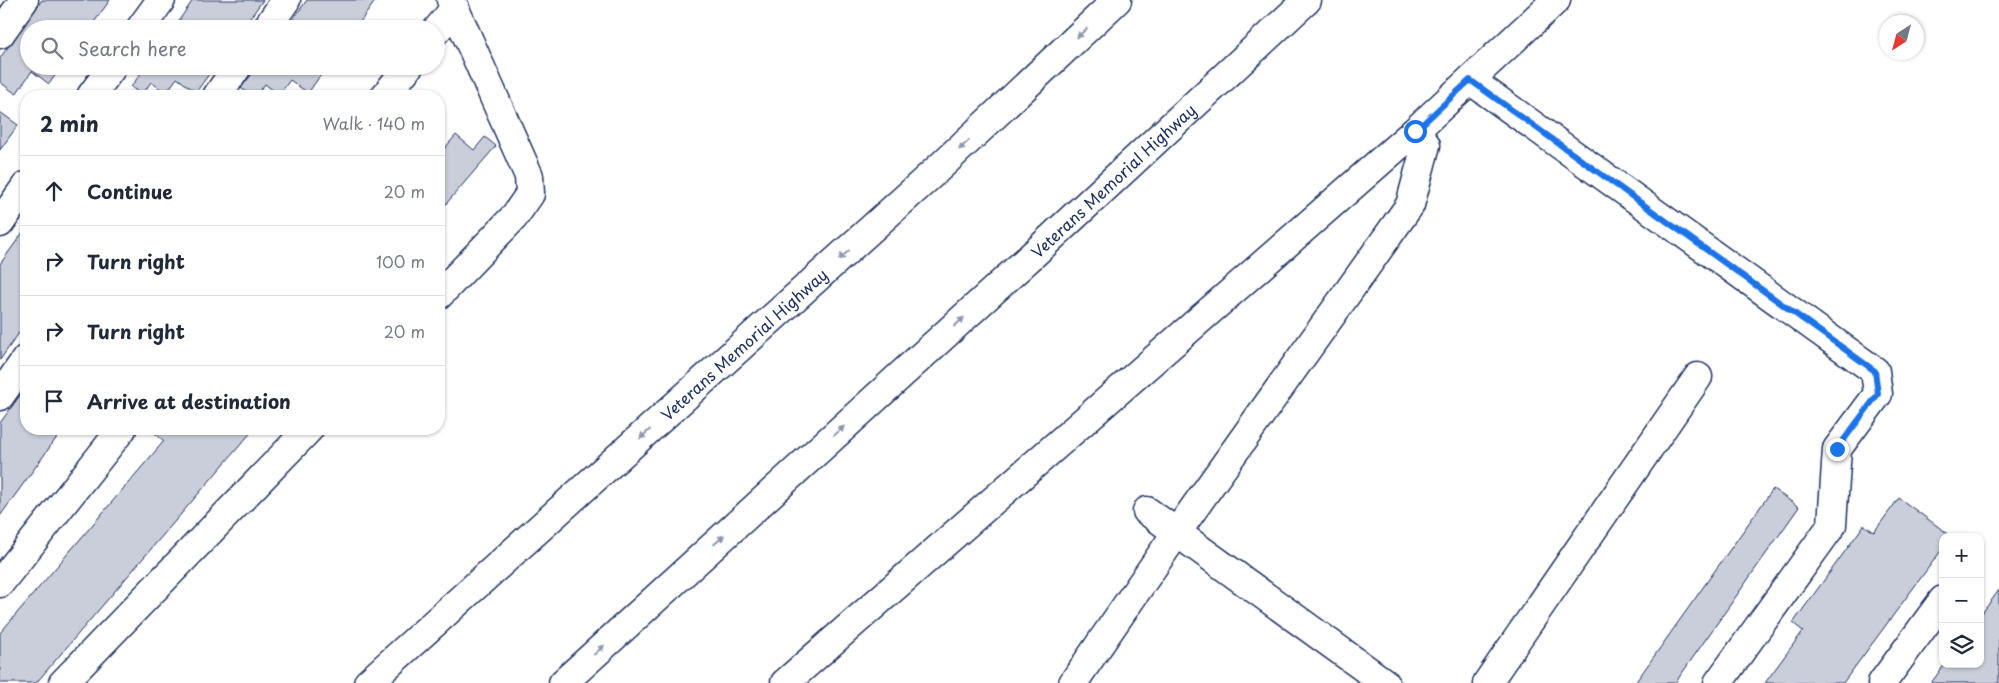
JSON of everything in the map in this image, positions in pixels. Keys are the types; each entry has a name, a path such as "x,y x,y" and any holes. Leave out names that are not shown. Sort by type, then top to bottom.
{"main road":[{"path":"0,34 24,0"},
{"path":"147,20 161,0"},
{"path":"272,20 286,0"},
{"name":"Veterans Memorial Highway","path":"368,683 942,166 1117,0"},
{"name":"Veterans Memorial Highway","path":"563,683 1038,250 1307,0"},
{"path":"785,683 1415,131 1556,0"},
{"path":"443,20 453,4"},
{"path":"445,289 514,217 530,194 529,176 453,4"},
{"path":"95,90 106,75"},
{"path":"221,90 232,75"},
{"path":"390,90 402,75"},
{"path":"1470,80 1875,371 1878,394 1837,449 1832,525 1718,683"},
{"path":"1073,683 1177,532 1410,205 1426,145 1415,131"},
{"path":"0,223 20,195"},
{"path":"0,396 20,368"},
{"path":"1487,683 1698,377"},
{"path":"0,583 117,435"},
{"path":"63,683 303,435"},
{"path":"1148,512 1384,683"},
{"path":"1882,683 1939,605"}],"building":[{"path":"42,0 110,0 96,20 28,20"},
{"path":"193,0 263,0 249,20 179,20"},
{"path":"307,0 376,0 362,20 293,20"},
{"path":"20,30 20,75 29,75 16,94 0,82 0,58"},
{"path":"37,75 56,75 49,84"},
{"path":"140,75 208,75 197,90 193,90 177,78 168,90 162,90 151,82 145,90 135,90 131,87"},
{"path":"251,75 321,75 310,90 304,90 290,80 283,90 273,90 265,84 260,90 244,90 241,88"},
{"path":"0,112 18,125 0,150"},
{"path":"456,135 474,150 485,137 496,146 445,205 445,148"},
{"path":"20,236 20,332 0,360 0,264"},
{"path":"20,395 20,435 59,435 0,516 0,423"},
{"path":"157,435 249,435 36,683 0,683 0,633 164,441"},
{"path":"1773,489 1799,507 1675,683 1635,683"},
{"path":"1899,498 1947,533 1939,533 1939,553 1843,683 1765,683 1803,631 1793,623 1864,525 1874,532"},
{"path":"1999,590 1999,683 1931,683 1942,668 1984,668 1984,611"}],"route":[{"path":"1415,131 1470,80 1875,371 1878,394 1837,449"}]}
